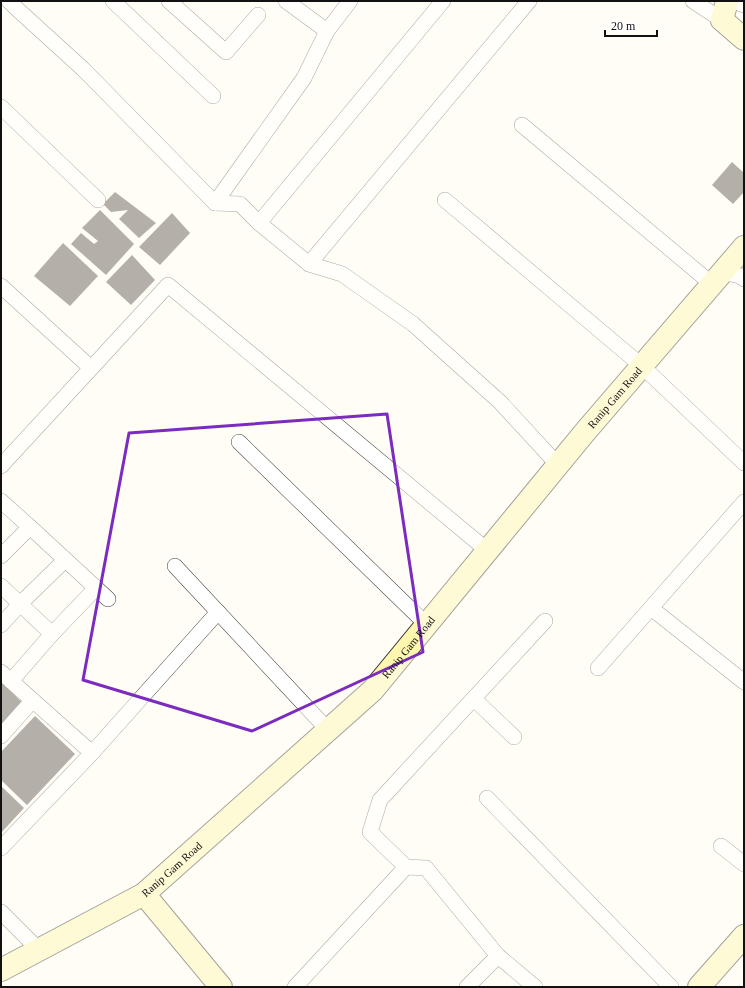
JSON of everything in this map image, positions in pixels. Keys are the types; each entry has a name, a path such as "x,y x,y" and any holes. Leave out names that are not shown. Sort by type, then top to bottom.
{"street":[{"path":"9,1 83,69 215,204 240,204 259,223 309,264 342,274 413,324 500,402 558,465"},
{"path":"113,1 213,96"},
{"path":"286,1 327,31"},
{"path":"215,204 304,78 327,31 350,1"},
{"path":"259,223 443,1"},
{"path":"309,264 529,1"},
{"path":"693,1 724,10 744,38"},
{"path":"734,1 744,5"},
{"path":"174,3 226,52 258,16"},
{"path":"1,107 98,200"},
{"path":"522,126 717,278 740,276 744,279"},
{"path":"445,200 642,366 744,463"},
{"name":"Ranip Gam Road","path":"1,970 144,894 373,690 558,465 744,246"},
{"path":"1,466 168,285 488,550"},
{"path":"1,286 91,368"},
{"path":"239,442 427,625"},
{"path":"1,502 108,599"},
{"path":"598,668 744,502"},
{"path":"1,556 30,527"},
{"path":"1,625 65,560"},
{"path":"175,566 328,730"},
{"path":"1,586 52,634"},
{"path":"92,754 6,677 52,634 96,588"},
{"path":"651,608 744,682"},
{"path":"1,848 92,754 218,612"},
{"path":"534,987 498,956 426,868 406,868 370,832 380,800 545,621"},
{"path":"474,699 514,737"},
{"path":"1,736 32,701"},
{"path":"487,798 671,987"},
{"path":"721,846 744,864"},
{"path":"295,987 406,868"},
{"path":"144,894 221,987"},
{"path":"1,912 39,950"},
{"path":"699,987 744,936"},
{"path":"468,987 498,956"}],"highlighted area":[{"path":"387,414 423,652 252,731 83,680 129,433"}],"building":[{"path":"732,162 744,173 744,192 733,204 712,185"},
{"path":"115,192 156,223 139,238 119,219 128,210 111,212 103,204"},
{"path":"100,210 134,244 106,275 71,244 81,233 94,244 98,241 82,228"},
{"path":"172,213 190,233 160,265 139,247"},
{"path":"63,243 98,276 70,306 34,276"},
{"path":"132,255 155,280 131,305 106,282"},
{"path":"1,682 25,705 1,730"},
{"path":"35,716 75,754 27,805 1,780 1,752"},
{"path":"1,786 24,808 1,833"}]}
